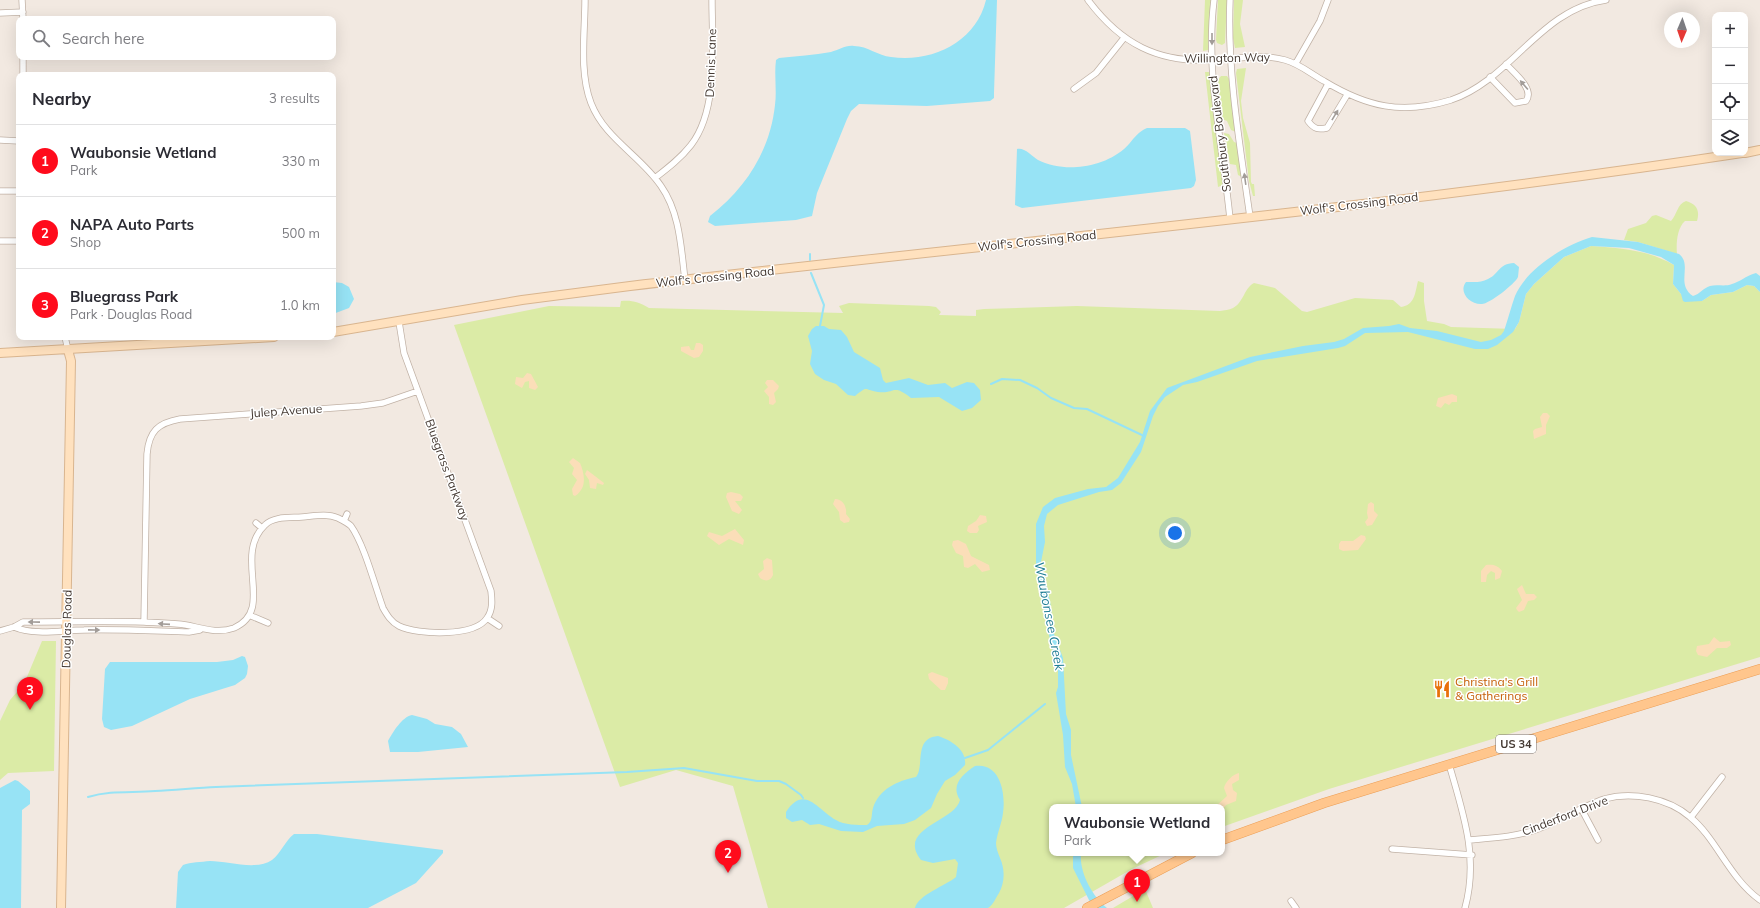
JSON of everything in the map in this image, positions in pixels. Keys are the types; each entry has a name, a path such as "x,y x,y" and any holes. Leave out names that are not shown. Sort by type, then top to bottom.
{"main road":[{"path":"1748,152 1760,150"},
{"name":"Wolf's Crossing Road","path":"336,332 522,300 685,280 1250,217 1499,187 1721,156"},
{"path":"0,353 226,340"},
{"name":"Douglas Road","path":"61,908 71,361 68,350"},
{"name":"US 34","path":"1225,839 1287,815 1760,669"},
{"path":"1087,908 1186,856"}],"street":[{"path":"22,0 23,16"},
{"path":"585,0 585,76 591,104 605,129 655,178 668,196 675,215 685,280"},
{"name":"Dennis Lane","path":"655,178 692,145 707,114 711,85 712,0"},
{"name":"Willington Way","path":"1088,0 1101,17 1124,38 1162,56 1177,59 1212,60 1256,56 1273,57 1296,63 1328,84 1355,99 1388,107 1403,108 1426,106 1452,99 1469,92 1506,64 1547,26 1560,17 1598,1 1606,0"},
{"name":"Southbury Boulevard","path":"1214,0 1212,60 1214,90 1230,219"},
{"name":"Southbury Boulevard","path":"1230,0 1229,26 1231,58 1250,217"},
{"path":"1296,63 1320,21 1328,0"},
{"path":"0,13 22,12"},
{"path":"1074,89 1096,73 1124,38"},
{"path":"23,60 23,72"},
{"path":"1490,77 1515,103 1526,101 1529,97 1529,90 1506,64"},
{"path":"1328,84 1310,114 1308,121 1313,127 1320,130 1327,128 1347,95"},
{"path":"0,140 16,141"},
{"path":"0,191 16,191"},
{"path":"0,241 16,241"},
{"name":"Bluegrass Parkway","path":"399,322 404,353 488,580 492,605 487,618"},
{"path":"66,340 68,350"},
{"name":"Julep Avenue","path":"144,622 147,454 148,444 153,428 166,421 180,419 383,403 418,391"},
{"path":"344,521 346,514"},
{"path":"0,631 14,627 23,622 67,621 144,622 219,631 232,628 243,622 249,615 253,602 254,595 251,546 257,534 266,524 278,518 325,515 338,518 350,525 358,538 383,608 389,618 398,625 413,632 462,632 476,627 487,618 499,626"},
{"path":"256,523 262,528"},
{"path":"249,615 268,623"},
{"path":"14,627 24,631 189,632 202,630"},
{"path":"1449,764 1463,812 1472,856 1465,908"},
{"path":"1691,817 1722,777"},
{"name":"Cinderford Drive","path":"1469,840 1520,834 1560,821 1603,800 1631,796 1648,798 1666,803 1691,817 1735,877 1760,900"},
{"path":"1582,810 1598,840"},
{"path":"1392,850 1472,856"},
{"path":"1291,901 1296,908"}],"green space":[{"path":"1205,0 1211,0 1209,47 1208,50 1203,51"},
{"path":"1218,0 1227,0 1225,43 1222,45 1217,43 1216,40"},
{"path":"1234,0 1243,0 1240,24 1245,47 1235,48 1233,38"},
{"path":"1246,68 1241,101 1243,118 1250,143 1251,182 1254,184 1255,196 1253,196 1249,181 1236,73 1237,69"},
{"path":"1205,72 1209,72 1211,78 1223,185 1218,187"},
{"path":"1221,76 1227,76 1229,79 1236,132 1231,130 1227,121 1222,119 1218,80"},
{"path":"1224,133 1229,134 1234,142 1237,143 1242,177 1238,175 1236,165 1230,164"},
{"path":"1686,201 1690,202 1697,208 1698,217 1697,221 1685,221 1682,224 1678,236 1677,254 1638,242 1624,240 1628,229 1646,223 1652,216 1656,215 1671,221 1679,207"},
{"path":"1591,246 1634,251 1654,256 1674,265 1673,284 1681,294 1702,301 1711,295 1733,292 1747,285 1754,286 1760,292 1760,657 1329,789 1225,826 1225,804 1049,804 1049,856 1160,856 1132,869 1064,908 768,908 733,786 676,770 620,787 454,325 549,306 620,307 621,301 632,301 649,308 843,313 839,306 849,303 929,306 936,307 941,312 939,315 976,316 976,310 984,309 1077,306 1220,311 1231,309 1237,305 1248,288 1254,283 1275,288 1302,311 1307,312 1355,298 1393,300 1401,307 1406,306 1414,298 1418,281 1424,283 1424,301 1427,321 1444,324 1451,327 1515,329 1519,322 1526,294 1534,284 1564,257"},
{"path":"42,641 56,641 54,771 8,773 0,780 0,721 10,700 24,684"},
{"path":"1145,889 1153,908 1113,908"}],"sand":[{"path":"696,343 703,345 703,351 699,357 694,358 681,351 681,347 689,346 691,350 694,350"},
{"path":"527,373 531,374 538,387 535,390 529,388 529,381 525,382 522,388 515,384 516,377 523,378"},
{"path":"767,380 773,380 779,386 774,393 776,402 773,405 769,404 769,397 764,391 768,387 765,383"},
{"path":"1452,394 1457,396 1457,402 1452,402 1449,405 1445,403 1441,408 1436,406 1438,398"},
{"path":"1543,413 1547,413 1550,416 1546,425 1546,434 1534,439 1533,431 1542,427 1540,417"},
{"path":"573,458 580,463 584,477 582,489 575,496 573,495 572,489 577,480 572,474 574,468 569,462"},
{"path":"587,470 604,483 603,485 597,483 596,489 590,488 589,480 585,474"},
{"path":"731,492 740,494 743,497 741,501 735,501 742,510 739,514 732,511 726,497 727,493"},
{"path":"835,499 840,500 844,504 846,514 850,519 849,522 844,523 840,520 839,512 833,504"},
{"path":"1371,502 1374,504 1374,511 1378,515 1372,525 1367,526 1365,522 1368,518 1368,504"},
{"path":"980,515 986,516 987,522 978,526 979,530 977,533 970,533 967,531 968,526 976,521"},
{"path":"735,529 744,540 743,545 729,539 719,545 707,536 709,532 722,536"},
{"path":"1361,535 1365,536 1366,539 1358,550 1343,551 1339,549 1339,544 1341,541 1353,541"},
{"path":"958,540 966,544 971,556 989,565 990,570 982,572 975,564 968,568 964,567 963,556 956,553 952,545 953,541"},
{"path":"767,558 772,560 773,575 769,580 760,578 758,574 764,569 763,561"},
{"path":"1486,565 1495,565 1499,567 1502,571 1500,578 1495,580 1495,573 1491,571 1487,575 1486,582 1481,582 1481,571"},
{"path":"1522,585 1526,594 1534,594 1537,597 1534,600 1528,601 1524,610 1519,612 1516,608 1522,600 1517,589"},
{"path":"1714,637 1720,642 1730,641 1731,645 1727,648 1717,648 1707,657 1698,655 1696,651 1697,646 1709,644"},
{"path":"932,672 948,678 948,683 945,690 941,690 929,679 928,674"},
{"path":"1239,773 1239,780 1232,784 1233,790 1237,793 1236,801 1225,806 1225,804 1218,804 1227,796 1224,788 1234,775"}],"water":[{"path":"986,0 997,0 994,98 990,101 927,106 859,104 851,111 847,119 817,193 812,216 796,220 715,226 708,222 710,216 735,193 745,181 762,153 768,138 775,105 776,60 779,58 831,52 851,46 859,46 891,57 922,57 936,53 962,38 973,27 981,15"},
{"path":"1147,128 1185,128 1190,131 1196,180 1194,186 1191,188 1022,208 1015,205 1017,149 1022,149 1038,160 1052,165 1077,167 1091,165 1112,157 1124,149 1139,133"},
{"name":"Waubonsee Creek","path":"1592,237 1638,242 1679,254 1683,258 1685,264 1685,286 1693,296 1710,286 1729,285 1756,273 1760,276 1760,292 1754,286 1747,285 1733,292 1711,295 1702,301 1685,302 1673,284 1674,265 1661,257 1629,248 1591,246 1564,257 1534,284 1526,294 1519,322 1513,332 1497,345 1488,349 1475,349 1408,332 1365,333 1345,346 1338,348 1257,361 1197,382 1183,385 1165,397 1158,406 1153,416 1141,452 1121,483 1112,490 1099,492 1058,505 1047,514 1044,526 1045,542 1041,562 1050,601 1054,634 1063,658 1066,714 1071,730 1071,755 1081,804 1075,804 1072,784 1065,767 1063,735 1056,693 1058,687 1058,668 1051,645 1036,566 1036,524 1043,507 1055,498 1088,489 1106,487 1118,478 1140,442 1150,411 1167,388 1250,357 1303,346 1334,342 1344,339 1363,328 1399,324 1410,328 1437,331 1481,342 1491,340 1501,335 1504,331 1515,296 1528,276 1548,259 1581,241"},
{"path":"1514,263 1519,267 1518,277 1502,293 1490,301 1478,304 1470,300 1464,294 1463,290 1466,282 1483,281 1492,277 1505,265"},
{"path":"336,282 342,283 349,287 354,299 349,308 336,313"},
{"path":"816,326 824,326 829,329 841,330 847,337 854,352 880,368 883,380 886,383 909,378 928,385 945,383 952,388 967,382 974,383 980,390 981,400 972,408 962,411 939,397 911,398 897,390 878,392 864,389 855,396 848,395 836,384 824,380 815,374 810,364 812,351 808,336 812,329"},
{"path":"242,656 245,657 248,666 247,674 245,678 235,685 190,699 132,726 111,730 104,727 102,719 105,669 110,662 217,662 233,660"},
{"path":"412,715 427,719 435,724 452,727 461,734 468,747 418,752 390,752 388,741 390,737 401,722 408,716"},
{"path":"938,736 953,743 961,750 965,760 965,765 955,775 945,781 931,808 915,820 904,824 877,826 863,832 841,831 819,824 810,825 802,820 792,822 786,818 786,812 793,804 799,800 805,799 817,805 839,822 867,825 872,818 873,808 876,801 884,791 902,781 916,777 919,772 922,747 930,738"},
{"path":"975,766 984,766 990,769 1000,780 1002,788 1004,805 996,843 1002,862 1003,871 1001,889 993,903 988,908 915,908 917,903 926,895 956,877 958,863 955,859 933,863 921,860 915,849 916,840 929,826 956,808 960,800 956,789 959,780"},
{"path":"15,780 30,791 30,804 22,810 21,908 0,908 0,788"},
{"path":"294,834 317,834 443,850 443,853 416,883 368,908 176,908 178,872 183,865 217,861 242,865 258,865 272,860"},
{"path":"1073,856 1081,856 1084,876 1096,897 1107,908 1091,908 1091,904 1073,868"}],"waterway":[{"path":"810,254 810,260"},
{"path":"811,273 824,305 820,326"},
{"path":"991,384 1002,379 1020,380 1037,388 1051,398 1074,408 1087,409 1144,436"},
{"path":"965,758 988,750 1045,704"},
{"path":"88,797 113,793 216,787 627,772 684,768 757,781 779,781 786,784 803,798"}],"place":[{"name":"Christina's Grill & Gatherings","path":"1442,689"},
{"name":"Bluegrass Park","path":"30,710"},
{"name":"NAPA Auto Parts","path":"728,873"},
{"name":"Waubonsie Wetland","path":"1137,902"}]}
